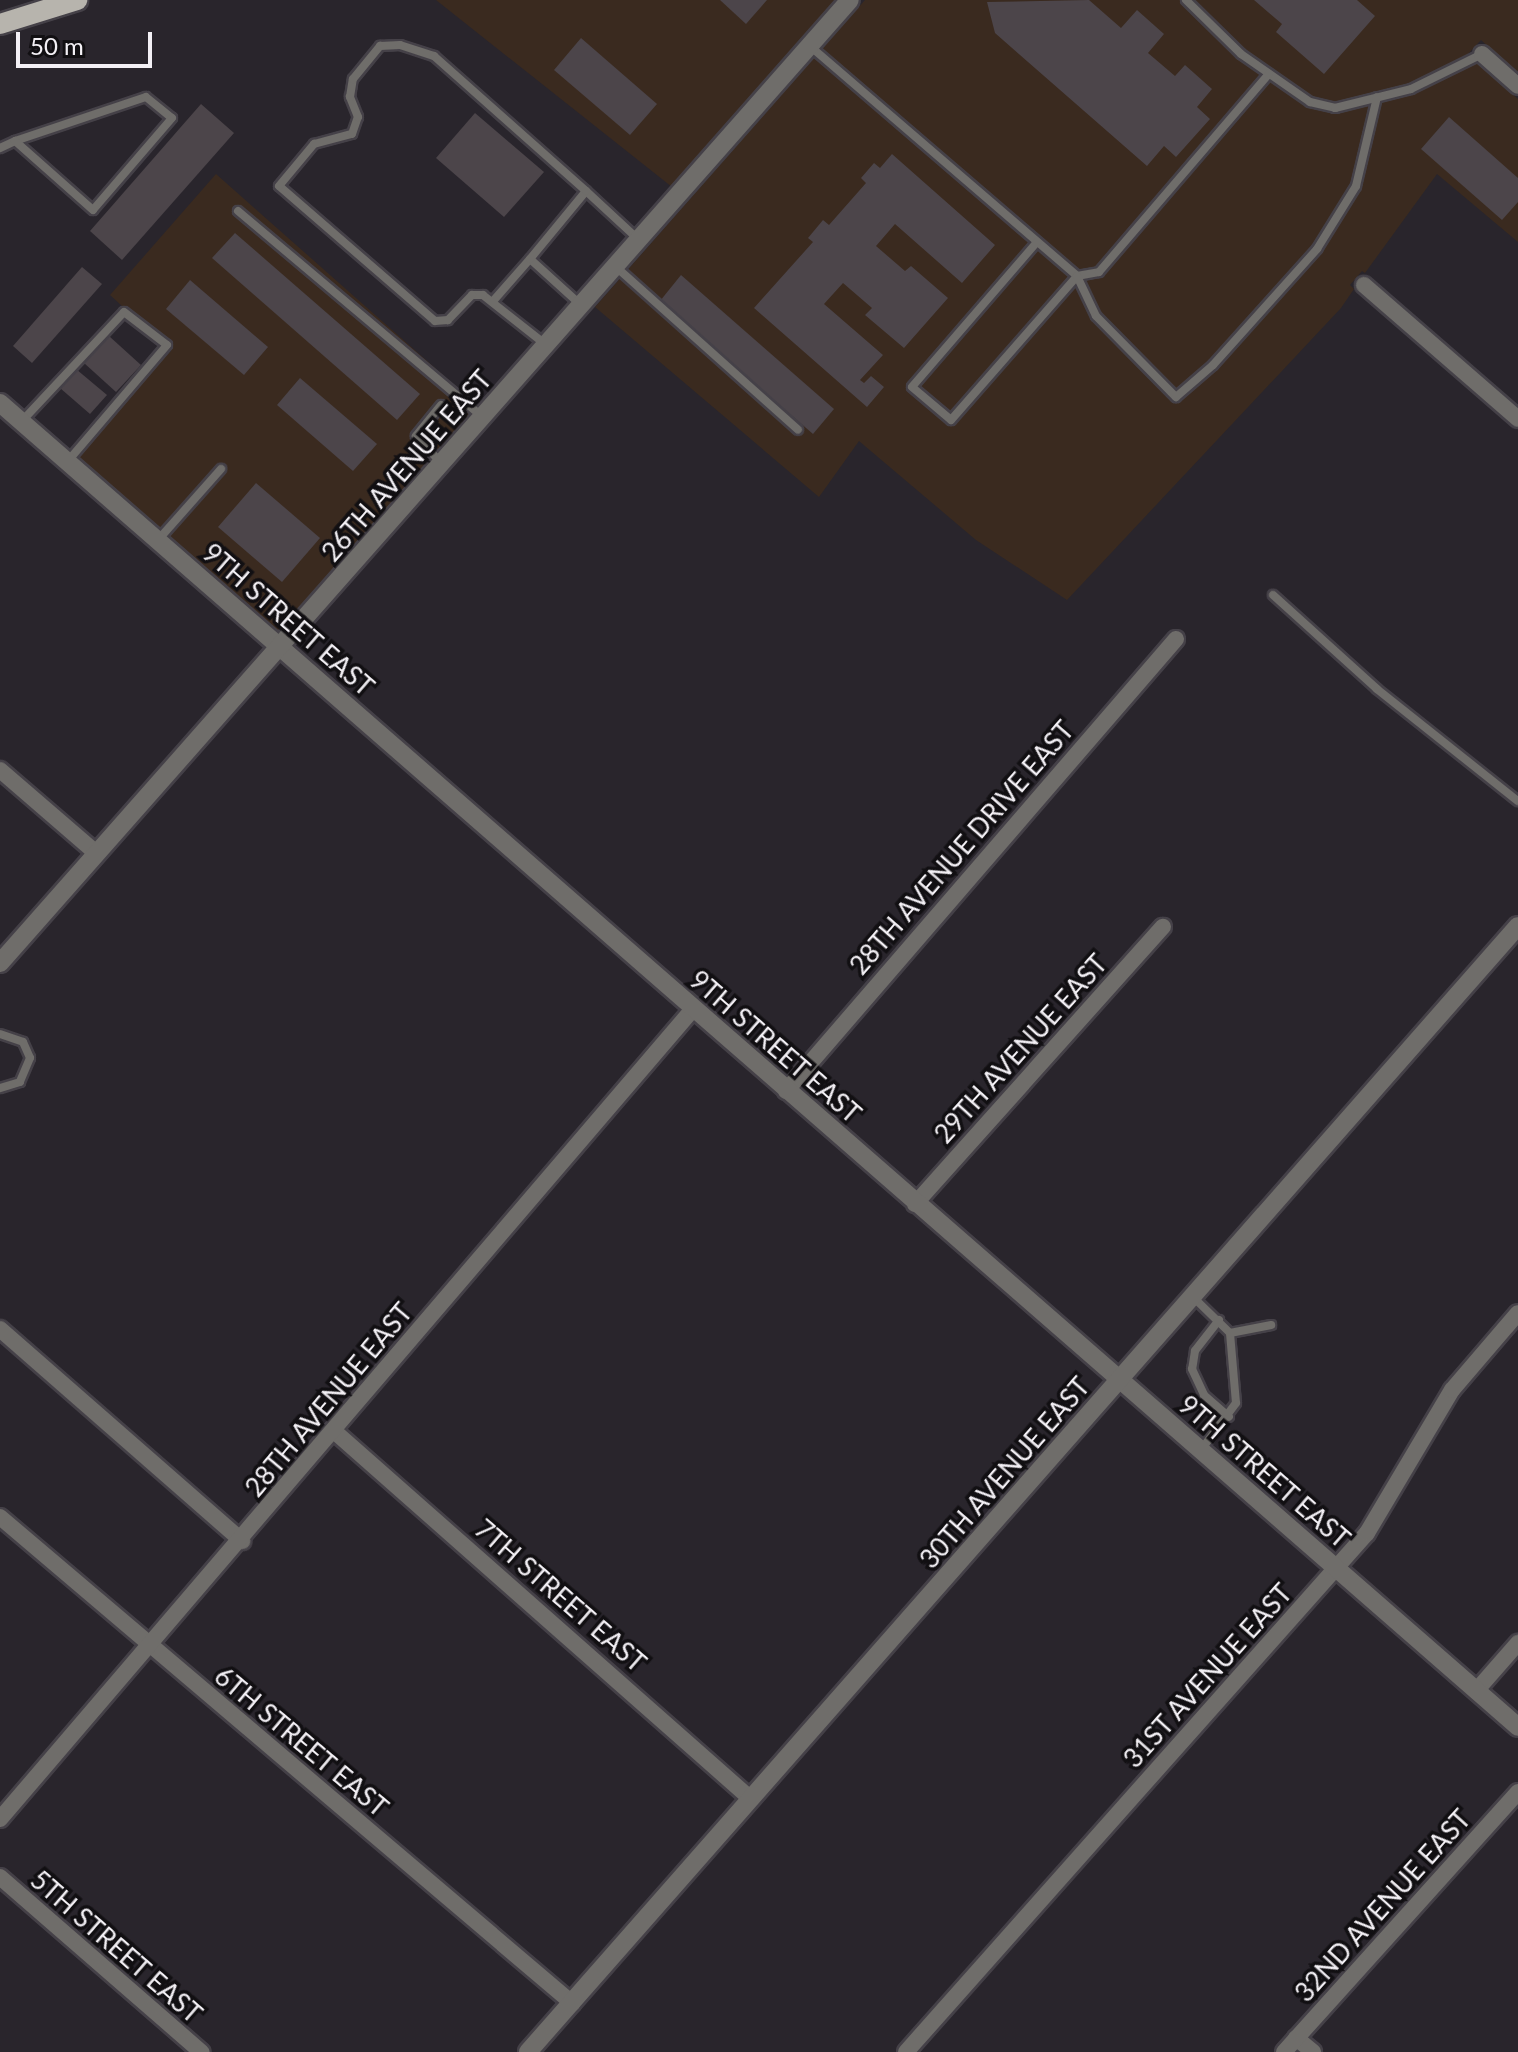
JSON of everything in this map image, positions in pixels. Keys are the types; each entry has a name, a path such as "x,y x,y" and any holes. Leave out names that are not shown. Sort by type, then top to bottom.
{"main road":[{"path":"0,24 77,0"}],"street":[{"name":"26TH AVENUE EAST","path":"0,963 95,852 281,649 810,46 841,3"},
{"path":"1482,54 1518,86"},
{"path":"1364,285 1518,419"},
{"name":"9TH STREET EAST","path":"0,403 1518,1727"},
{"name":"28TH AVENUE DRIVE EAST","path":"786,1091 1176,639"},
{"path":"0,770 95,852"},
{"name":"30TH AVENUE EAST","path":"528,2052 1518,926"},
{"name":"29TH AVENUE EAST","path":"915,1204 1163,927"},
{"name":"28TH AVENUE EAST","path":"0,1819 242,1541 693,1009"},
{"name":"31ST AVENUE EAST","path":"906,2052 1367,1533 1461,1378 1518,1313"},
{"path":"0,1329 242,1541"},
{"name":"7TH STREET EAST","path":"334,1431 751,1799"},
{"name":"6TH STREET EAST","path":"0,1517 572,2003"},
{"path":"1476,1691 1518,1643"},
{"name":"32ND AVENUE EAST","path":"1284,2052 1518,1792"},
{"name":"5TH STREET EAST","path":"0,1877 201,2052"},
{"path":"1296,2038 1313,2052"}],"lane":[{"path":"1186,0 1269,74 1322,105 1335,108 1411,89 1482,54"},
{"path":"547,346 494,300 472,295 448,320 435,321 279,186 314,144 352,134 358,117 350,97 353,79 370,56 380,46 400,45 434,56 640,240"},
{"path":"810,46 1077,276 1096,316 1176,397 1213,365 1317,249 1356,186 1377,97"},
{"path":"1037,242 912,387 951,420 1077,276 1099,272 1269,74"},
{"path":"0,148 15,141 146,97 172,118 93,210 15,141"},
{"path":"494,300 586,191"},
{"path":"238,211 484,418"},
{"path":"530,259 582,306"},
{"path":"616,267 798,430"},
{"path":"22,422 124,312 167,345 67,462"},
{"path":"441,405 416,436 442,464"},
{"path":"157,540 221,469"},
{"path":"1273,595 1377,689 1518,801"},
{"path":"0,1034 23,1042 30,1058 20,1082 0,1088"},
{"path":"1193,1297 1230,1333 1236,1403 1229,1417 1200,1451"},
{"path":"1219,1320 1195,1351 1192,1369 1204,1395 1229,1417"},
{"path":"1230,1333 1271,1325"}],"shaded area":[{"path":"436,0 836,0 672,187"},
{"path":"865,0 1518,0 1518,74 1481,40 1468,54 1518,99 1518,242 1437,174 1365,273 1362,271 1350,285 1354,289 1341,308 1067,600 976,540 859,441 819,497 595,307"},
{"path":"216,174 479,407 279,635 73,454 171,351 110,295"}],"building":[{"path":"720,0 767,0 746,24"},
{"path":"1089,0 1121,28 1137,10 1164,34 1148,53 1175,76 1185,65 1212,89 1197,107 1210,119 1176,157 1164,146 1147,166 995,33 987,2"},
{"path":"1254,0 1357,0 1375,16 1324,74 1276,32 1282,24"},
{"path":"581,38 657,104 630,135 554,70"},
{"path":"201,104 234,133 122,260 90,231"},
{"path":"475,113 544,172 504,217 436,158"},
{"path":"1449,117 1518,178 1518,202 1502,220 1421,149"},
{"path":"892,154 995,245 962,283 895,224 876,246 905,271 911,266 948,298 904,348 865,315 872,308 843,283 824,304 883,355 860,380 864,383 871,376 884,387 867,407 754,308 813,242 808,238 823,220 829,225 866,183 861,178 874,163 880,168"},
{"path":"235,233 420,394 397,420 212,258"},
{"path":"82,267 102,284 32,363 13,346"},
{"path":"681,275 834,409 813,434 660,301"},
{"path":"190,280 268,347 244,375 166,309"},
{"path":"109,336 141,365 116,392 84,363"},
{"path":"76,369 107,395 90,414 60,388"},
{"path":"300,378 377,444 353,471 277,405"},
{"path":"256,483 320,538 282,582 218,527"}]}
